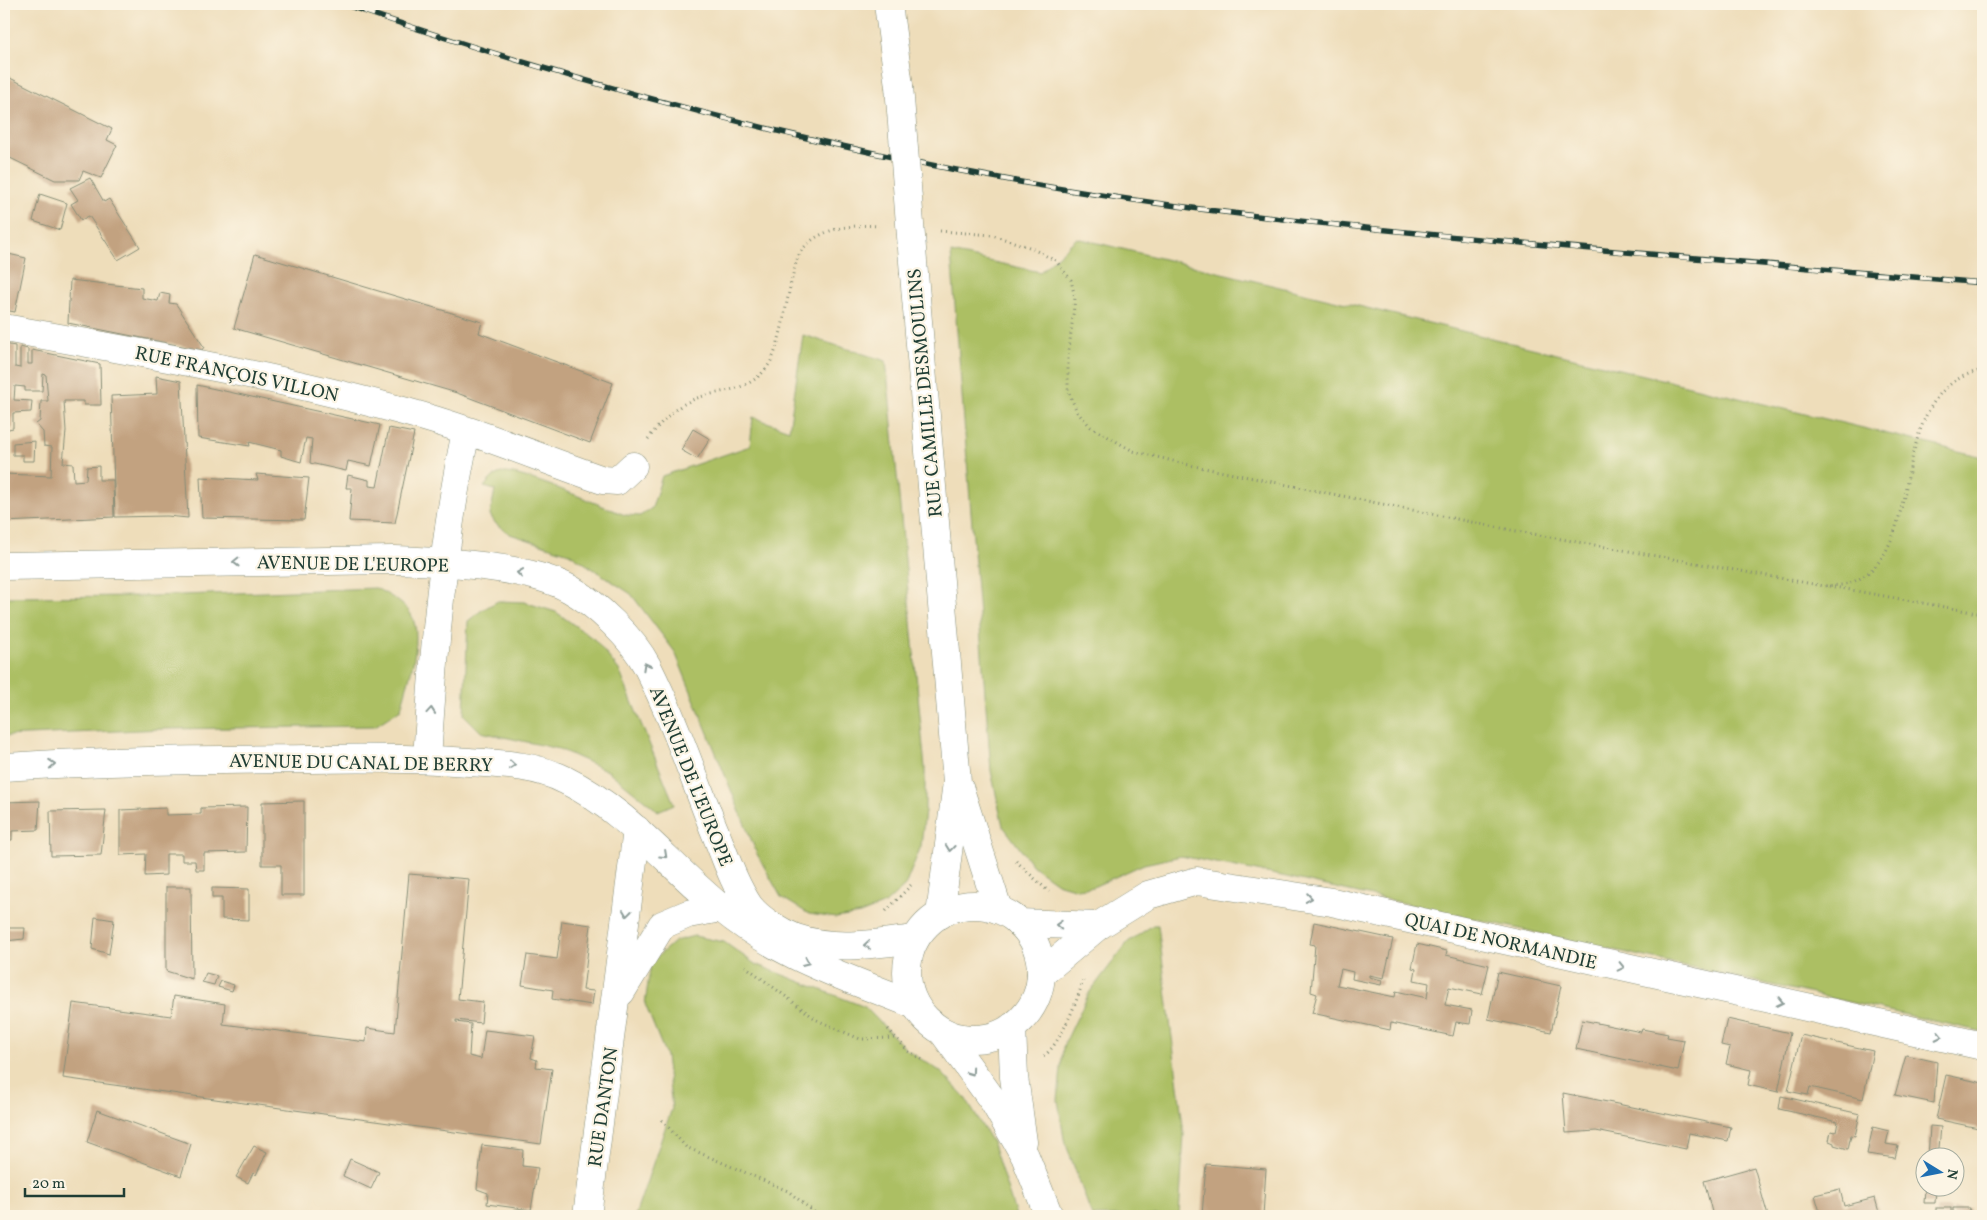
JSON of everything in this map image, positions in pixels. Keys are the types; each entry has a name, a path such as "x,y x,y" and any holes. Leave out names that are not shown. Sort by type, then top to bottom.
{"street":[{"name":"RUE CAMILLE DESMOULINS","path":"888,4 899,86 957,782 940,915"},
{"name":"RUE FRANÇOIS VILLON","path":"4,328 130,350 297,384 405,411 603,480 617,482 633,466"},
{"path":"427,759 444,562 452,497 466,432"},
{"name":"AVENUE DE L'EUROPE","path":"4,566 392,560 444,562 536,575 570,589 607,615 646,664 678,736 732,875 750,907 775,928 796,938 827,945 861,945 916,939"},
{"name":"AVENUE DU CANAL DE BERRY","path":"4,767 85,761 427,759 517,765 563,778 591,794 637,830 721,908 774,946 801,960 915,1005"},
{"name":"RUE CAMILLE DESMOULINS","path":"957,782 1008,916"},
{"name":"RUE DANTON","path":"587,1216 637,830"},
{"name":"QUAI DE NORMANDIE","path":"1041,974 1098,926 1148,895 1197,881 1332,902 1983,1046"},
{"path":"1049,1216 1025,1156 994,1102 943,1032 927,1020 915,1005 908,983 908,960 916,939 926,925 940,915 958,907 978,905 1008,916 1098,926"},
{"name":"RUE DANTON","path":"616,999 662,925 688,914 721,908"},
{"path":"943,1032 960,1038 978,1039 996,1036 1012,1027 1024,1017 1033,1004 1041,974 1039,955 1031,937 1008,916"},
{"path":"1012,1027 1014,1077 1025,1156"}],"path":[{"path":"633,466 645,442 667,416 687,402 743,388 763,372 775,355 799,254 813,238 838,229 865,225 883,227"},
{"path":"938,231 992,235 1028,247 1056,261 1071,280 1075,298 1068,358 1068,390 1076,412 1091,427 1133,451 1189,465 1511,530 1983,614"},
{"path":"1824,586 1847,584 1870,571 1888,547 1898,519 1920,426 1933,402 1954,380 1983,370"},
{"path":"742,962 817,1020 860,1039 896,1038"},
{"path":"662,1120 686,1147 788,1191 819,1216"}],"green space":[{"path":"1077,238 1983,457 1983,1032 1282,876 1181,856 1144,864 1093,887 1077,889 1057,883 1033,866 1003,826 991,771 951,253 1040,272"},
{"path":"803,335 886,361 925,768 925,811 921,846 905,886 885,904 860,914 836,918 809,914 781,897 757,854 675,652 631,594 569,553 510,534 496,524 490,515 495,490 484,487 497,475 502,473 512,474 544,483 625,515 640,516 652,508 662,476 750,446 753,417 789,430"},
{"path":"376,588 397,600 408,610 416,632 416,645 401,709 375,726 163,729 4,736 4,597 154,596"},
{"path":"498,601 524,602 556,612 595,640 619,670 674,804 658,811 608,771 559,749 481,732 464,715 468,621"},
{"path":"1153,925 1158,925 1184,1134 1179,1216 1092,1216 1064,1139 1058,1100 1063,1047 1089,993 1128,942"},
{"path":"694,936 724,942 755,964 865,1007 908,1051 940,1071 964,1096 993,1144 1016,1216 635,1216 672,1108 666,1056 645,1004 651,962 675,941"}],"building":[{"path":"4,75 112,129 107,140 117,145 101,178 83,171 79,180 55,180 4,155"},
{"path":"90,178 104,202 109,199 140,247 118,260 89,216 81,220 71,204 78,200 70,188"},
{"path":"40,194 67,203 60,230 33,221"},
{"path":"4,253 26,258 15,312 4,310"},
{"path":"255,254 482,322 479,333 613,383 590,443 457,393 234,328"},
{"path":"70,280 142,288 142,298 158,301 160,293 170,295 169,303 176,304 204,347 202,350 68,323"},
{"path":"4,344 15,346 15,367 20,368 20,347 28,349 28,364 32,364 32,350 100,364 101,405 84,405 84,401 64,401 66,431 63,463 73,464 74,481 86,480 87,467 99,466 99,480 113,480 114,517 4,522 4,474 51,476 52,447 44,446 43,432 36,424 40,421 41,401 48,401 46,375 43,374 42,391 25,391 25,387 15,386 14,400 32,401 31,412 13,413 13,428 4,430"},
{"path":"156,376 181,381 188,518 167,516 115,517 111,396 157,394"},
{"path":"197,385 380,425 371,466 348,461 346,471 310,463 312,439 306,438 301,462 281,456 281,450 249,442 250,446 198,438"},
{"path":"389,428 414,433 395,523 349,521 352,488 346,488 348,475 369,480 369,486 377,487"},
{"path":"693,429 710,439 697,459 681,450"},
{"path":"35,441 34,461 23,461 23,455 13,455 13,443"},
{"path":"256,474 309,478 304,520 202,518 200,477 258,480"},
{"path":"40,801 38,830 12,831 12,840 4,840 4,802"},
{"path":"304,801 304,895 281,895 281,865 262,865 262,802"},
{"path":"247,807 246,852 204,853 204,870 196,870 195,861 182,861 182,854 166,854 166,875 145,876 146,854 120,855 120,810 166,808 166,815 201,814 201,808"},
{"path":"106,810 101,855 51,856 50,811"},
{"path":"409,874 469,879 458,999 483,1002 481,1023 456,1020 456,1022 471,1024 469,1056 481,1059 485,1030 535,1036 531,1058 537,1060 536,1067 552,1069 541,1144 63,1078 73,1003 171,1016 174,996 225,1004 223,1024 366,1042 367,1028 395,1032"},
{"path":"166,887 191,887 192,979 166,971"},
{"path":"212,888 249,889 249,920 222,919 222,898 212,898"},
{"path":"95,917 114,920 109,954 92,949"},
{"path":"562,921 591,925 583,990 594,991 592,1005 552,999 553,990 522,985 527,955 557,959"},
{"path":"1314,922 1393,939 1384,978 1369,975 1369,977 1382,980 1381,985 1352,979 1353,972 1341,969 1337,985 1395,997 1396,991 1427,998 1429,983 1414,980 1416,969 1412,968 1417,944 1447,951 1446,955 1489,965 1482,994 1449,987 1445,1005 1472,1010 1470,1024 1456,1022 1453,1036 1391,1023 1390,1030 1312,1013 1317,994 1311,992 1315,945 1310,944"},
{"path":"6,928 25,928 24,939 5,941"},
{"path":"1498,972 1561,986 1551,1032 1488,1019"},
{"path":"206,973 217,976 214,985 202,982"},
{"path":"221,981 234,985 232,991 218,987"},
{"path":"1727,1019 1790,1033 1778,1092 1748,1085 1751,1070 1726,1064 1730,1047 1721,1045"},
{"path":"1582,1020 1641,1032 1642,1029 1668,1034 1667,1037 1684,1040 1678,1071 1576,1049"},
{"path":"1801,1035 1873,1051 1863,1099 1810,1087 1808,1095 1788,1091"},
{"path":"1906,1055 1937,1062 1934,1103 1895,1095"},
{"path":"1946,1075 1983,1083 1983,1129 1936,1119"},
{"path":"1563,1093 1731,1127 1728,1141 1689,1133 1686,1149 1596,1131 1566,1133"},
{"path":"1781,1096 1860,1114 1855,1136 1851,1135 1848,1149 1834,1145 1834,1143 1829,1141 1831,1131 1836,1132 1838,1122 1779,1109"},
{"path":"97,1110 191,1144 181,1176 87,1142"},
{"path":"1930,1126 1941,1127 1939,1148 1929,1148"},
{"path":"1873,1127 1889,1131 1886,1144 1898,1146 1895,1158 1867,1154"},
{"path":"482,1145 523,1150 522,1166 538,1168 531,1210 487,1204 488,1193 477,1189"},
{"path":"254,1146 267,1152 256,1175 253,1173 248,1183 236,1177"},
{"path":"350,1159 379,1172 371,1189 343,1176"},
{"path":"1206,1164 1266,1169 1263,1216 1202,1216"},
{"path":"1754,1167 1768,1216 1713,1216 1704,1181"},
{"path":"1840,1189 1844,1206 1875,1198 1880,1216 1808,1216 1820,1212 1815,1195"},
{"path":"1924,1198 1935,1198 1935,1203 1924,1203"},
{"path":"1936,1208 1951,1208 1951,1216 1936,1216"},
{"path":"1953,1208 1970,1208 1969,1216 1953,1216"}],"railway":[{"path":"343,4 513,59 684,108 857,149 944,168 1032,184 1154,203 1339,225 1983,283"}]}
